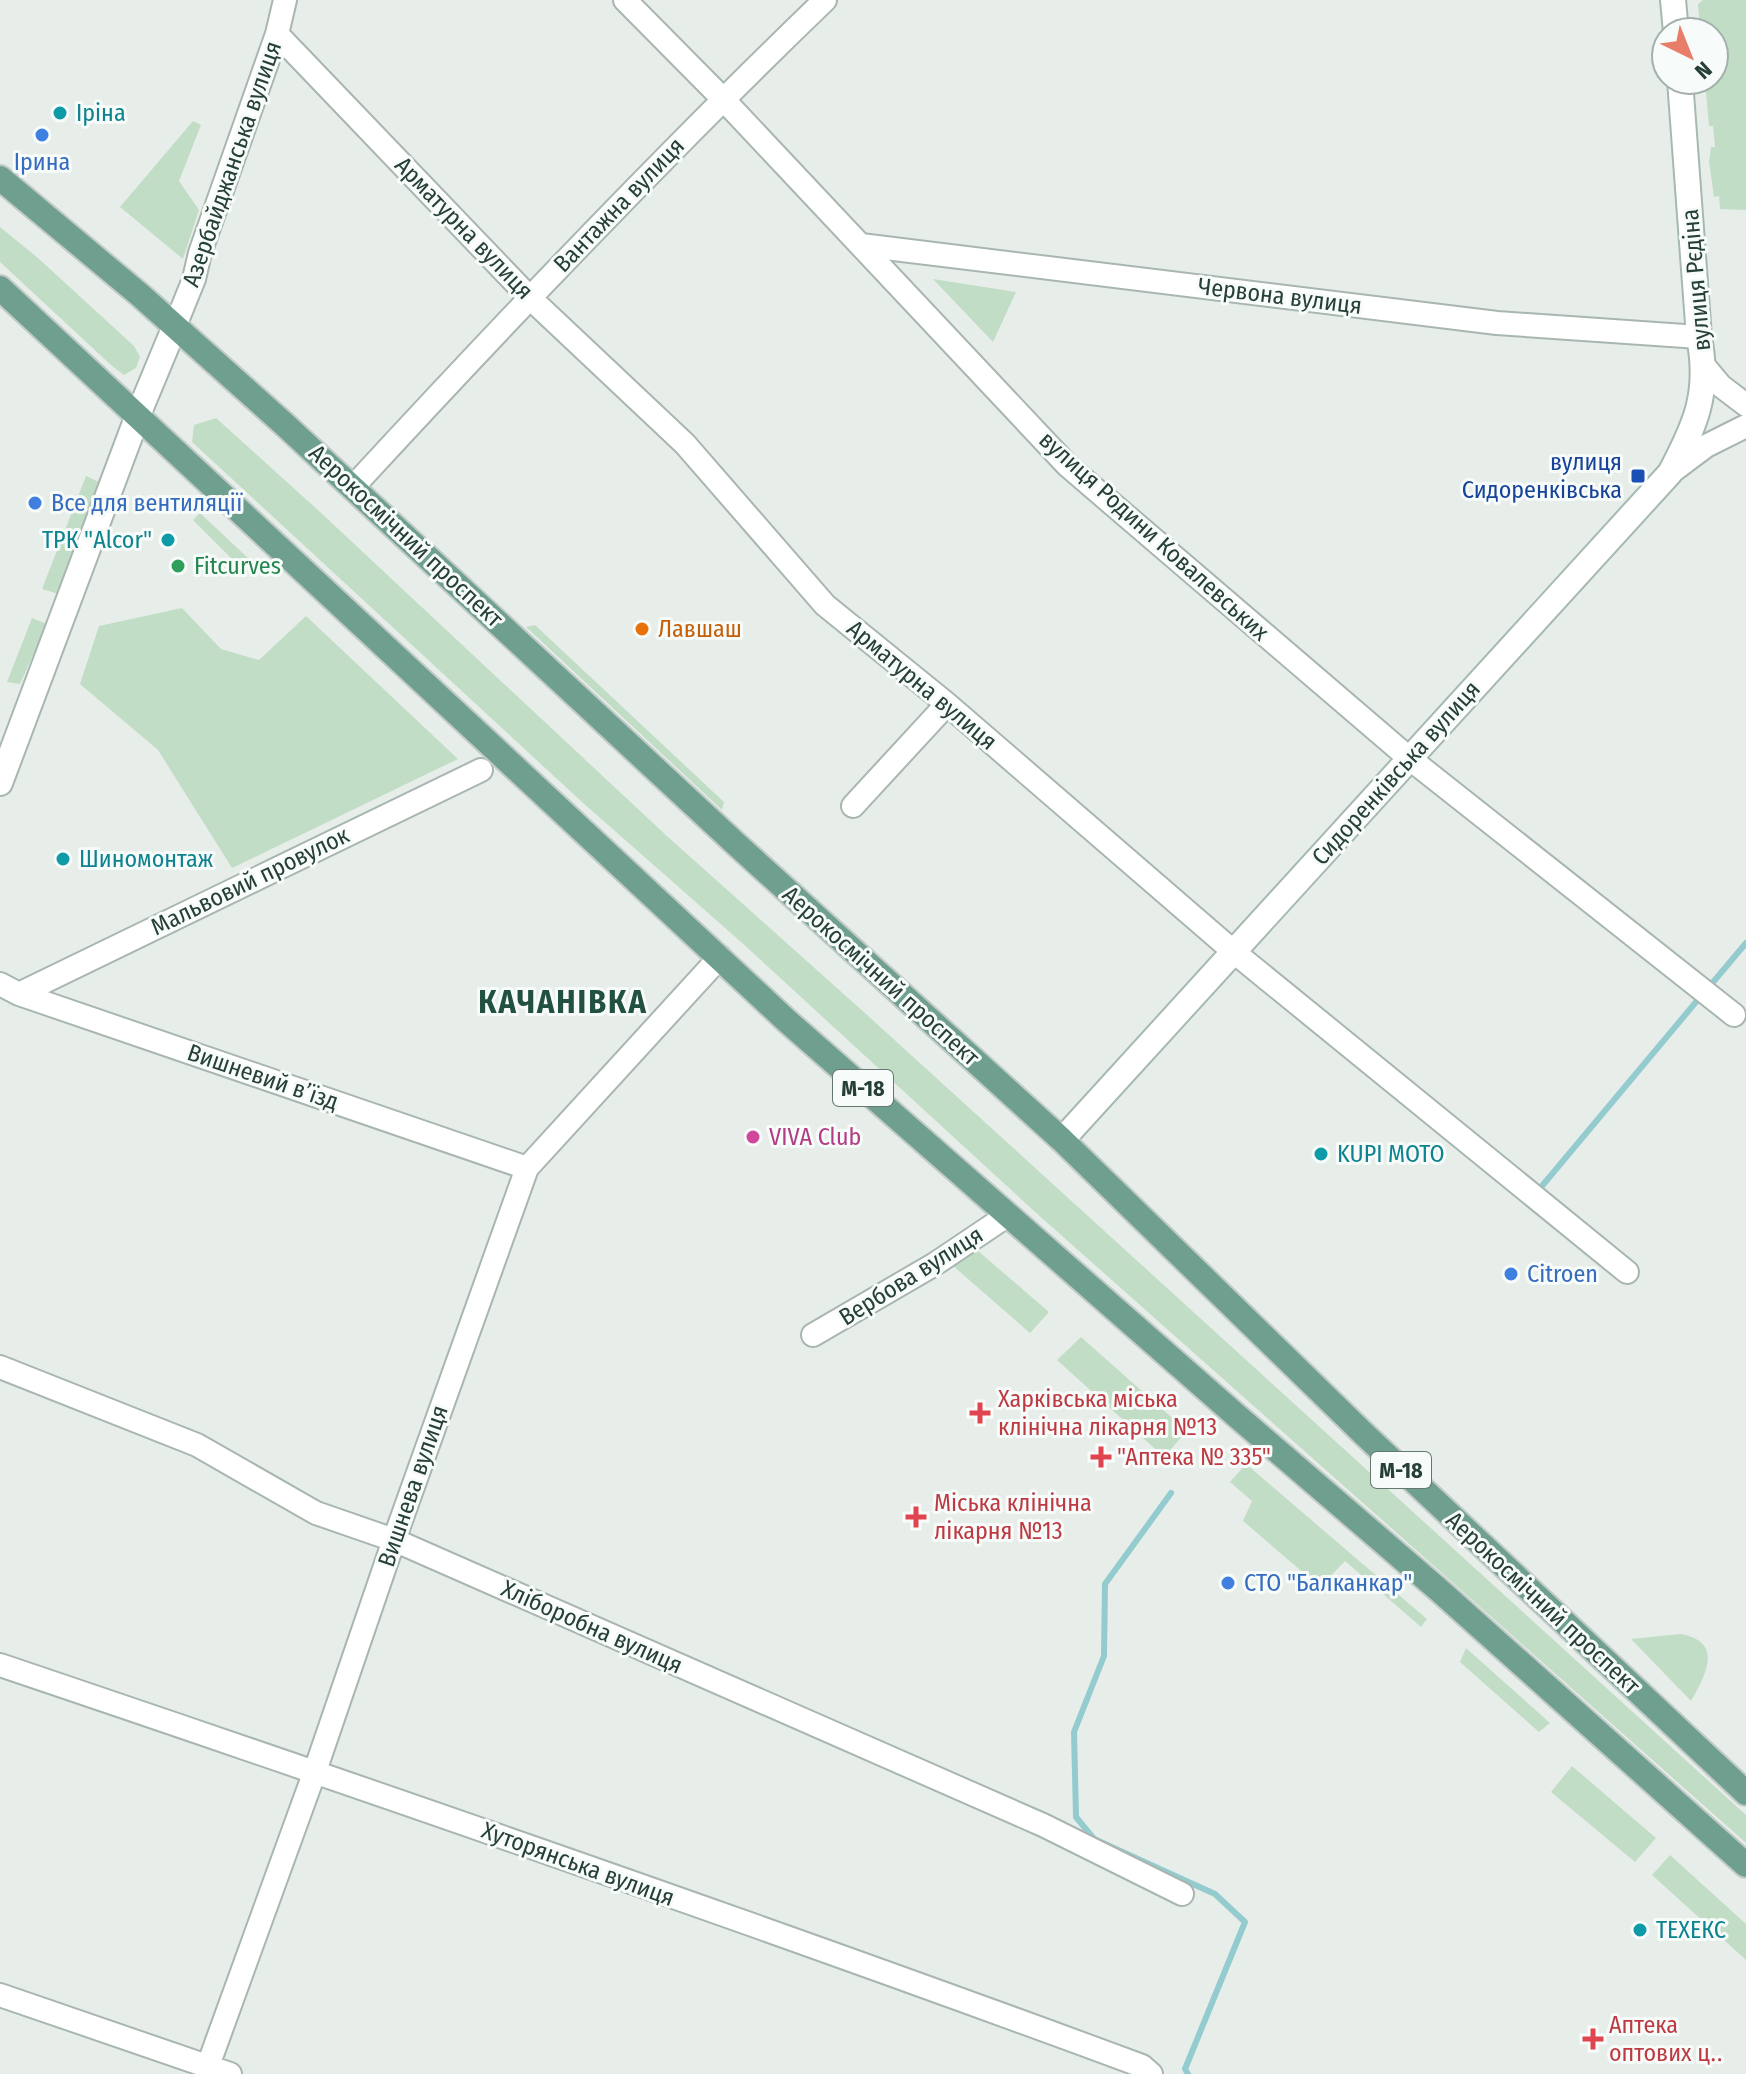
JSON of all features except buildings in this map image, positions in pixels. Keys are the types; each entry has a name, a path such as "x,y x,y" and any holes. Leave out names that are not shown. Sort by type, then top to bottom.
{"main road":[{"name":"вулиця Рєдіна","path":"1670,473 1691,432 1700,406 1705,367 1699,337 1681,96"},
{"name":"Аерокосмічний проспект","path":"0,178 175,326 353,487 759,865 1062,1140 1365,1435 1746,1793"},
{"name":"М-18","path":"0,288 787,1021 1249,1428 1440,1591 1746,1865"},
{"path":"0,783 9,737 175,326"},
{"name":"Сидоренківська вулиця","path":"1062,1140 1670,473"}],"street":[{"name":"Азербайджанська вулиця","path":"175,326 194,279 200,253 277,34 285,0"},
{"name":"вулиця Родини Ковалевських","path":"625,0 723,99 1068,466 1409,758 1734,1015"},
{"name":"Вантажна вулиця","path":"353,487 529,297 825,0"},
{"name":"Арматурна вулиця","path":"277,34 529,297 685,444 825,605 947,704 1234,952 1627,1272"},
{"name":"Червона вулиця","path":"861,245 1497,323 1699,337"},
{"path":"1705,367 1721,386 1746,405"},
{"name":"Сидоренківська вулиця","path":"1670,473 1706,446 1746,426"},
{"path":"853,806 947,704"},
{"name":"Мальвовий провулок","path":"9,989 481,770"},
{"name":"Вишнева вулиця","path":"206,2070 315,1771 527,1168 720,957"},
{"name":"Вишневий в’їзд","path":"9,989 527,1168"},
{"name":"Вербова вулиця","path":"813,1335 935,1264 1008,1215"},
{"name":"Хліборобна вулиця","path":"0,1367 197,1445 316,1513 394,1540 1043,1825 1182,1894"},
{"name":"Хуторянська вулиця","path":"0,1665 315,1771 1020,2021 1142,2066 1151,2074"},
{"path":"0,1995 206,2070 230,2074"}],"green space":[{"path":"1703,0 1746,0 1746,210 1720,209 1719,196 1714,197 1709,162 1711,147 1715,147 1713,126 1709,126 1706,96 1730,96 1730,16 1699,16 1698,4"},
{"path":"193,121 201,125 179,181 199,210 183,259 120,207"},
{"path":"0,227 134,346 140,357 136,368 124,375 112,366 0,262"},
{"path":"933,279 1016,292 993,342"},
{"path":"216,418 668,837 1746,1815 1746,1843 1034,1211 741,942 582,802 192,442 194,425"},
{"path":"86,476 103,484 62,595 42,589"},
{"path":"200,513 248,558 237,564 193,520"},
{"path":"182,608 221,649 259,660 306,616 458,759 232,868 158,750 80,684 99,626"},
{"path":"32,618 47,624 20,684 7,682"},
{"path":"535,625 724,802 722,810 526,627"},
{"path":"977,1250 1049,1312 1030,1333 952,1265"},
{"path":"1081,1337 1187,1431 1164,1457 1057,1360"},
{"path":"1246,1464 1427,1619 1421,1627 1345,1561 1320,1587 1243,1521 1252,1501 1230,1482"},
{"path":"1681,1634 1703,1644 1707,1652 1706,1670 1691,1701 1631,1639"},
{"path":"1466,1648 1550,1723 1539,1732 1460,1662"},
{"path":"1572,1766 1656,1838 1635,1862 1551,1792"},
{"path":"1670,1855 1746,1924 1746,1960 1652,1875"}],"waterway":[{"path":"1709,987 1746,943"},
{"path":"1542,1186 1701,996"},
{"path":"1171,1493 1105,1584 1104,1656 1074,1732 1076,1817 1094,1839 1215,1894 1245,1922 1185,2069 1188,2074"}],"place":[{"name":"Іріна","path":"60,113"},
{"name":"Ірина","path":"42,135"},
{"name":"вулиця Сидоренківська","path":"1638,476"},
{"name":"Все для вентиляції","path":"35,503"},
{"name":"ТРК \"Alcor\"","path":"168,540"},
{"name":"Fitcurves","path":"178,566"},
{"name":"Лавшаш","path":"642,629"},
{"name":"Шиномонтаж","path":"63,859"},
{"name":"VIVA Club","path":"753,1137"},
{"name":"KUPI MOTO","path":"1321,1154"},
{"name":"Citroen","path":"1511,1274"},
{"name":"Харківська міська клінічна лікарня №13","path":"980,1413"},
{"name":"\"Аптека № 335\"","path":"1101,1457"},
{"name":"Міська клінічна лікарня №13","path":"916,1517"},
{"name":"СТО \"Балканкар\"","path":"1228,1583"},
{"name":"ТЕХЕКС","path":"1640,1930"},
{"name":"Аптека оптових ц‥","path":"1593,2039"}],"district":[{"name":"КАЧАНІВКА","path":"563,1002"}]}
